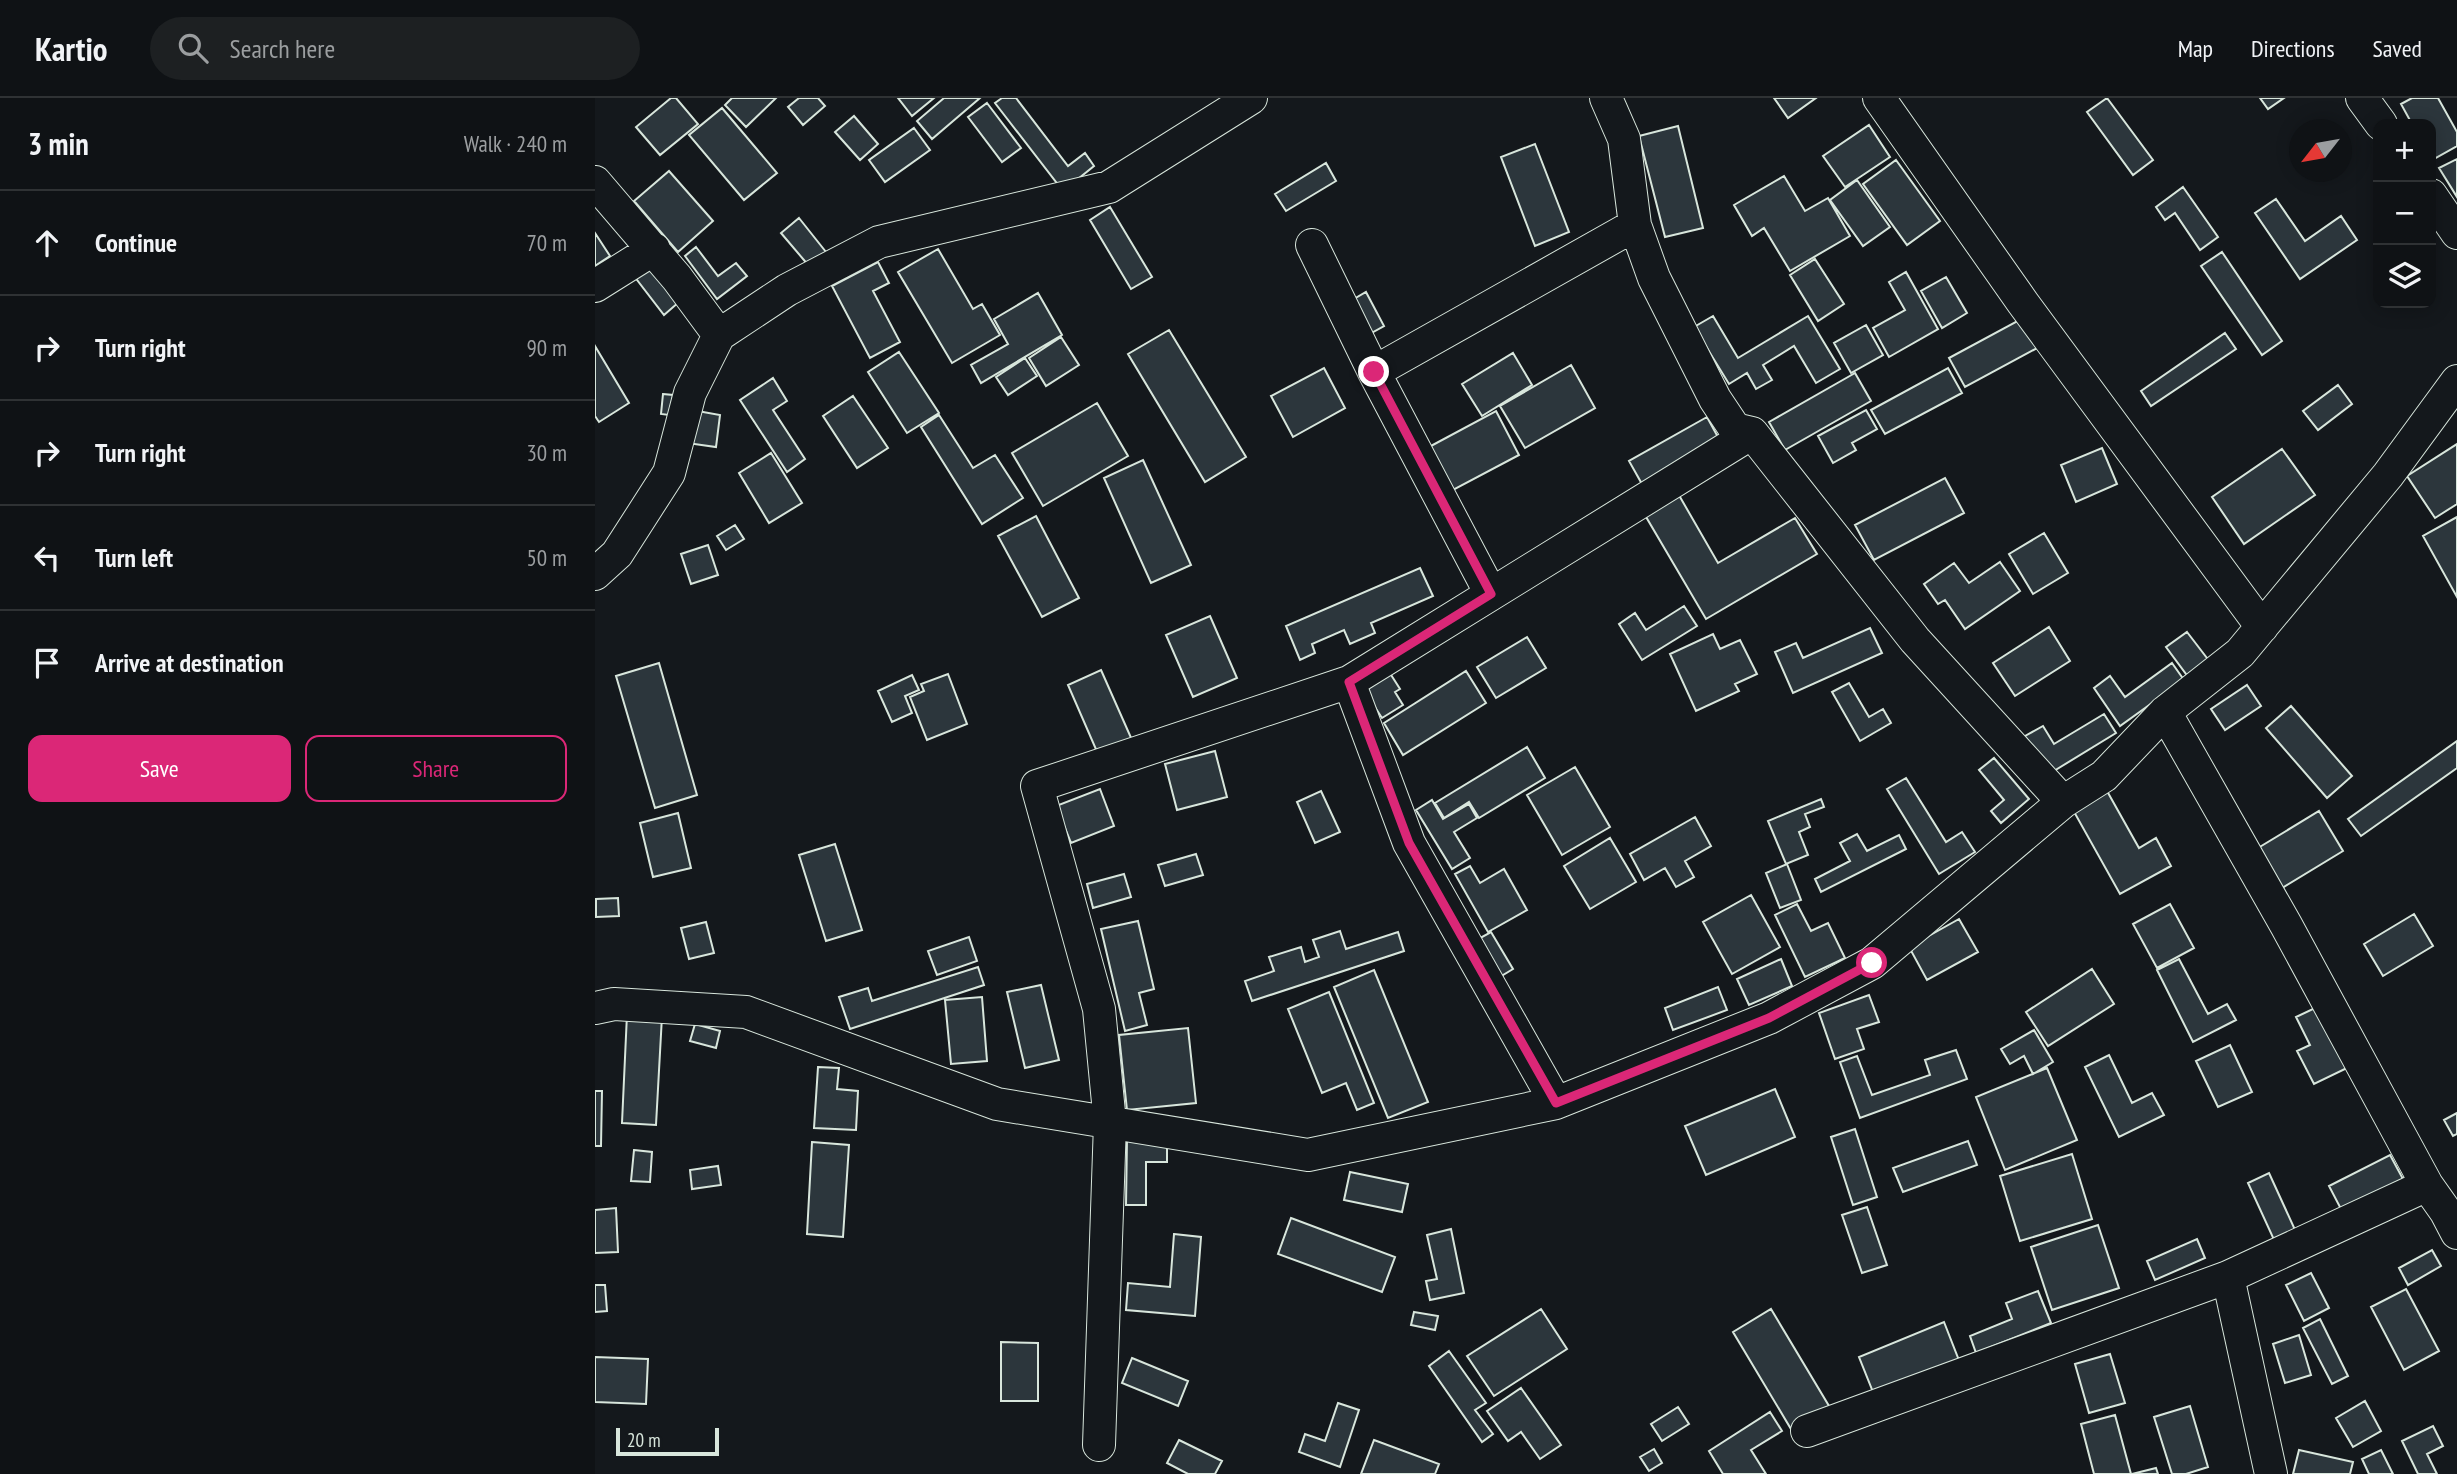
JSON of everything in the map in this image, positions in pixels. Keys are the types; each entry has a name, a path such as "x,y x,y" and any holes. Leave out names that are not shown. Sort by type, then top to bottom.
{"street":[{"path":"595,574 617,554 669,472 690,393 719,335 787,290 879,242 1109,187 1251,98"},
{"path":"1606,98 1624,139 1635,225 1654,278 1715,399 1735,429 1752,433 1915,640 2063,802"},
{"path":"1879,98 2023,303 2262,627"},
{"path":"2362,98 2377,119"},
{"path":"595,182 653,249 719,335"},
{"path":"2436,202 2457,233"},
{"path":"1374,372 1635,225"},
{"path":"1312,245 1374,372 1491,594"},
{"path":"595,286 653,249"},
{"path":"595,1008 614,1004 746,1012 997,1104 1308,1155 1556,1103 1769,1018 1872,963 2063,802 2104,776 2165,712 2240,653 2388,475 2457,381"},
{"path":"1099,1445 1110,1123 1099,1009 1037,786 1349,682 1752,433"},
{"path":"1349,682 1409,843 1556,1103"},
{"path":"2165,712 2286,925 2427,1185 2447,1212 2457,1233"},
{"path":"1807,1431 2228,1277 2427,1185"},
{"path":"2228,1277 2271,1474"}],"building":[{"path":"671,98 676,98 698,124 660,155 636,127"},
{"path":"732,98 776,98 746,127 725,105"},
{"path":"799,98 818,98 825,106 803,125 788,107"},
{"path":"898,98 934,98 912,116"},
{"path":"944,98 980,98 932,139 917,121"},
{"path":"1002,98 1016,98 1068,166 1085,153 1094,166 1063,191 995,103"},
{"path":"1774,98 1816,98 1788,118"},
{"path":"2107,98 2153,160 2133,175 2087,112"},
{"path":"2260,98 2284,98 2268,109"},
{"path":"2412,98 2438,98 2457,132 2457,146 2436,158 2436,119 2409,119 2401,104"},
{"path":"987,103 1021,148 1002,162 968,117"},
{"path":"722,108 777,173 744,200 689,135"},
{"path":"854,116 878,144 860,160 835,132"},
{"path":"1869,125 1890,157 1845,187 1823,156"},
{"path":"1678,126 1703,228 1665,237 1639,136"},
{"path":"914,128 930,150 885,182 869,160"},
{"path":"1535,144 1569,232 1535,246 1501,157"},
{"path":"2457,159 2457,197 2439,168"},
{"path":"1896,160 1940,221 1907,245 1863,184"},
{"path":"1326,163 1336,181 1286,211 1275,194"},
{"path":"669,171 713,221 678,252 634,201"},
{"path":"1784,176 1805,211 1828,198 1850,236 1790,271 1764,228 1752,236 1734,205"},
{"path":"1857,180 1890,227 1863,246 1830,200"},
{"path":"2183,187 2218,237 2200,250 2175,213 2165,220 2156,207"},
{"path":"2276,199 2305,241 2341,216 2357,240 2300,279 2255,213"},
{"path":"1110,207 1152,277 1131,289 1090,220"},
{"path":"799,218 826,252 809,266 781,233"},
{"path":"595,233 610,256 595,266"},
{"path":"696,247 718,276 736,263 747,276 717,299 685,256"},
{"path":"938,249 973,309 982,304 1000,335 952,363 898,272"},
{"path":"2222,252 2282,341 2262,355 2201,266"},
{"path":"1815,259 1844,304 1818,321 1790,275"},
{"path":"878,262 889,283 873,291 900,342 870,358 832,286"},
{"path":"649,265 679,302 664,315 634,276"},
{"path":"1906,272 1938,329 1889,357 1873,328 1905,310 1889,282"},
{"path":"1946,277 1967,313 1942,328 1921,291"},
{"path":"1366,292 1384,326 1366,336 1347,303"},
{"path":"1038,293 1062,335 981,383 971,365 1008,344 994,319"},
{"path":"1713,316 1738,358 1808,316 1840,369 1816,383 1794,346 1763,365 1772,380 1756,389 1747,373 1729,384 1694,327"},
{"path":"2023,318 2039,347 1965,387 1949,358"},
{"path":"1866,325 1883,355 1851,373 1834,343"},
{"path":"1169,330 1246,457 1205,482 1128,354"},
{"path":"2225,333 2236,349 2151,406 2141,391"},
{"path":"1061,337 1079,365 1046,386 1029,358"},
{"path":"595,346 629,403 599,422 595,416"},
{"path":"899,352 939,413 907,433 868,372"},
{"path":"1513,353 1532,385 1482,416 1462,384"},
{"path":"1025,358 1037,376 1008,395 996,377"},
{"path":"1571,365 1595,408 1525,448 1500,406"},
{"path":"1324,368 1345,408 1293,437 1271,396"},
{"path":"1948,368 1962,393 1885,434 1871,410"},
{"path":"1855,373 1871,401 1785,450 1769,422"},
{"path":"773,378 787,401 773,410 805,459 787,472 740,400"},
{"path":"2338,385 2352,404 2318,430 2303,411"},
{"path":"663,394 673,395 669,415 661,414"},
{"path":"853,396 888,448 857,468 823,416"},
{"path":"1097,403 1128,456 1043,506 1012,453"},
{"path":"692,410 720,415 716,447 687,443"},
{"path":"1866,410 1877,429 1852,443 1856,450 1833,463 1818,436"},
{"path":"1496,411 1519,455 1453,490 1429,447"},
{"path":"939,415 973,468 995,455 1023,498 982,524 921,427"},
{"path":"1707,417 1719,439 1642,484 1629,461"},
{"path":"2457,444 2457,504 2435,518 2407,476"},
{"path":"2102,448 2117,484 2076,502 2061,465"},
{"path":"2282,449 2315,495 2244,544 2212,497"},
{"path":"771,453 802,503 769,523 739,473"},
{"path":"1143,460 1191,565 1151,583 1104,478"},
{"path":"1945,478 1964,513 1874,560 1855,525"},
{"path":"1676,490 1718,563 1795,518 1817,554 1706,619 1642,510"},
{"path":"1036,516 1079,598 1042,617 998,536"},
{"path":"2457,517 2457,597 2423,536"},
{"path":"735,525 744,539 726,550 717,536"},
{"path":"2044,533 2068,573 2033,594 2009,554"},
{"path":"708,545 718,575 691,584 681,554"},
{"path":"2000,562 2020,591 1965,629 1945,600 1938,604 1924,584 1954,563 1969,583"},
{"path":"1420,568 1433,596 1371,623 1375,633 1350,644 1344,630 1312,644 1315,653 1300,660 1286,626"},
{"path":"1684,606 1697,626 1642,660 1619,624 1635,613 1646,630"},
{"path":"1210,616 1237,678 1193,697 1166,635"},
{"path":"2049,627 2070,661 2015,696 1993,663"},
{"path":"1870,628 1882,653 1793,693 1775,652 1796,643 1803,658"},
{"path":"2187,632 2210,662 2189,678 2166,647"},
{"path":"1713,634 1720,649 1740,640 1757,674 1735,684 1739,691 1696,711 1670,654"},
{"path":"1527,637 1546,668 1496,698 1477,667"},
{"path":"659,663 697,795 655,808 616,676"},
{"path":"2172,663 2184,680 2120,726 2094,688 2110,676 2125,697"},
{"path":"1386,667 1400,689 1395,692 1403,705 1382,718 1360,684"},
{"path":"1101,670 1132,740 1098,754 1068,685"},
{"path":"1466,671 1486,703 1403,755 1384,723"},
{"path":"948,674 967,724 927,740 910,697 924,691 921,684"},
{"path":"912,675 919,690 905,696 912,713 892,722 878,691"},
{"path":"1849,683 1869,717 1883,709 1891,723 1860,741 1832,692"},
{"path":"2247,685 2261,706 2225,730 2211,709"},
{"path":"2291,706 2352,776 2327,798 2266,728"},
{"path":"2104,714 2116,733 2049,774 2025,736 2043,726 2054,744"},
{"path":"2457,741 2457,768 2361,836 2348,819"},
{"path":"1527,747 1545,778 1479,818 1469,802 1444,818 1435,803"},
{"path":"1215,751 1227,797 1177,810 1165,764"},
{"path":"1994,758 2029,799 2001,823 1991,811 2004,800 1979,770"},
{"path":"1575,767 1610,827 1562,855 1527,795"},
{"path":"1906,778 1946,842 1962,832 1975,852 1939,874 1887,789"},
{"path":"1100,789 1114,826 1071,843 1056,806"},
{"path":"1321,791 1340,832 1315,843 1297,802"},
{"path":"2107,791 2139,848 2156,838 2171,866 2120,894 2073,810"},
{"path":"1821,799 1824,807 1805,814 1810,827 1799,832 1808,855 1786,864 1768,821"},
{"path":"1432,800 1443,819 1469,804 1477,818 1454,832 1470,858 1452,869 1416,810"},
{"path":"2319,811 2343,851 2282,888 2258,848"},
{"path":"678,813 691,868 653,877 640,823"},
{"path":"1695,817 1711,846 1685,861 1694,877 1676,887 1665,868 1644,880 1630,854"},
{"path":"1857,834 1867,851 1899,835 1906,849 1821,892 1815,879 1850,861 1840,843"},
{"path":"1610,838 1636,882 1590,909 1564,866"},
{"path":"835,844 862,930 826,941 799,855"},
{"path":"1196,854 1203,875 1165,886 1158,865"},
{"path":"1787,864 1801,900 1780,908 1766,873"},
{"path":"1470,866 1480,883 1504,869 1527,910 1488,932 1455,874"},
{"path":"1124,874 1131,897 1093,908 1087,884"},
{"path":"1751,895 1780,947 1732,974 1703,922"},
{"path":"618,898 619,916 596,917 596,899"},
{"path":"1797,904 1811,931 1828,923 1845,958 1805,977 1775,915"},
{"path":"2170,904 2194,948 2157,968 2133,924"},
{"path":"2414,914 2433,946 2383,976 2364,944"},
{"path":"1959,919 1978,952 1927,980 1909,947"},
{"path":"1138,921 1154,989 1139,993 1147,1025 1125,1031 1101,929"},
{"path":"706,922 714,953 689,959 681,928"},
{"path":"1340,931 1346,949 1398,932 1404,951 1252,1001 1245,981 1274,971 1269,957 1301,947 1305,962 1319,957 1313,940"},
{"path":"1491,932 1513,969 1493,981 1471,943"},
{"path":"969,937 977,961 937,975 928,951"},
{"path":"1781,959 1792,986 1749,1005 1737,979"},
{"path":"2179,959 2208,1014 2227,1004 2236,1020 2193,1042 2157,970"},
{"path":"978,967 984,985 850,1029 839,997 868,988 872,1001"},
{"path":"2092,969 2114,1004 2048,1046 2026,1012"},
{"path":"1374,970 1428,1102 1388,1118 1334,987"},
{"path":"1041,985 1059,1060 1025,1068 1007,992"},
{"path":"1718,987 1727,1010 1673,1030 1665,1008"},
{"path":"1329,992 1374,1103 1357,1110 1346,1083 1322,1093 1288,1009"},
{"path":"1869,995 1879,1022 1857,1029 1864,1049 1835,1059 1819,1013"},
{"path":"982,997 987,1061 951,1064 945,1000"},
{"path":"2317,1007 2347,1068 2314,1084 2297,1051 2310,1045 2296,1017"},
{"path":"627,1014 662,1016 656,1125 622,1123"},
{"path":"695,1024 720,1031 716,1048 690,1041"},
{"path":"1188,1028 1196,1103 1127,1110 1119,1035"},
{"path":"2034,1030 2053,1062 2033,1074 2024,1056 2010,1064 2001,1049"},
{"path":"2230,1045 2252,1092 2218,1107 2196,1061"},
{"path":"1956,1050 1967,1079 1860,1118 1840,1062 1857,1056 1872,1095 1930,1075 1925,1060"},
{"path":"2109,1055 2132,1103 2152,1093 2164,1115 2119,1137 2085,1067"},
{"path":"818,1067 839,1068 837,1089 858,1091 856,1130 814,1128"},
{"path":"2047,1068 2077,1140 2005,1170 1976,1097"},
{"path":"1775,1089 1795,1137 1706,1175 1685,1126"},
{"path":"595,1091 602,1091 601,1146 595,1146"},
{"path":"2457,1113 2457,1134 2453,1136 2444,1120"},
{"path":"1855,1129 1877,1197 1853,1205 1831,1137"},
{"path":"1127,1139 1167,1140 1167,1162 1146,1162 1146,1205 1126,1205"},
{"path":"1968,1141 1977,1165 1903,1192 1893,1168"},
{"path":"812,1142 849,1145 843,1237 807,1234"},
{"path":"634,1150 652,1152 650,1182 631,1181"},
{"path":"2072,1154 2092,1219 2020,1241 2000,1176"},
{"path":"2390,1155 2403,1179 2342,1211 2329,1186"},
{"path":"718,1166 721,1185 692,1189 690,1170"},
{"path":"1350,1172 1408,1184 1402,1212 1344,1200"},
{"path":"2269,1173 2296,1232 2275,1242 2248,1183"},
{"path":"1867,1207 1887,1265 1862,1273 1842,1215"},
{"path":"616,1208 618,1252 595,1253 595,1210"},
{"path":"1291,1218 1395,1257 1382,1292 1278,1254"},
{"path":"2098,1225 2119,1288 2052,1310 2031,1247"},
{"path":"1451,1229 1464,1293 1430,1300 1426,1281 1437,1279 1427,1235"},
{"path":"1174,1234 1201,1237 1195,1316 1126,1310 1128,1283 1170,1287"},
{"path":"2197,1239 2205,1258 2155,1280 2147,1261"},
{"path":"2432,1250 2441,1266 2408,1285 2399,1268"},
{"path":"2311,1273 2329,1308 2304,1321 2286,1285"},
{"path":"595,1285 605,1285 607,1311 595,1312"},
{"path":"2406,1289 2439,1351 2404,1370 2371,1307"},
{"path":"2038,1291 2051,1323 1976,1353 1970,1336 2012,1319 2006,1303"},
{"path":"1541,1309 1567,1349 1494,1396 1467,1356"},
{"path":"1771,1309 1829,1406 1791,1429 1733,1332"},
{"path":"1414,1312 1438,1316 1435,1330 1411,1325"},
{"path":"2320,1319 2348,1376 2332,1384 2303,1328"},
{"path":"1944,1322 1960,1363 1875,1397 1859,1357"},
{"path":"2299,1335 2311,1375 2285,1383 2273,1344"},
{"path":"1001,1342 1038,1343 1038,1401 1001,1401"},
{"path":"1449,1351 1486,1403 1475,1410 1493,1434 1482,1442 1429,1366"},
{"path":"2110,1354 2125,1403 2089,1413 2075,1364"},
{"path":"595,1357 648,1359 646,1404 595,1402"},
{"path":"1132,1358 1188,1381 1178,1406 1122,1383"},
{"path":"1521,1388 1561,1445 1540,1459 1521,1432 1508,1441 1487,1411"},
{"path":"2365,1401 2381,1431 2353,1447 2336,1418"},
{"path":"1338,1403 1359,1410 1340,1467 1299,1452 1305,1434 1325,1441"},
{"path":"2190,1406 2208,1467 2186,1474 2172,1474 2154,1417"},
{"path":"1678,1407 1689,1424 1662,1441 1651,1424"},
{"path":"1770,1412 1782,1431 1751,1450 1766,1474 1723,1474 1709,1451"},
{"path":"2115,1415 2131,1474 2094,1474 2081,1424"},
{"path":"2433,1426 2443,1446 2427,1454 2437,1474 2418,1474 2402,1441"},
{"path":"1179,1440 1222,1461 1215,1474 1188,1474 1167,1463"},
{"path":"1374,1440 1439,1464 1435,1474 1361,1474"},
{"path":"1654,1449 1662,1463 1649,1471 1640,1457"},
{"path":"2299,1450 2353,1462 2350,1474 2293,1474"},
{"path":"2381,1450 2393,1474 2369,1474 2362,1459"},
{"path":"2156,1468 2158,1474 2132,1474"}],"route":[{"path":"1374,372 1491,594 1349,682 1409,843 1556,1103 1769,1018 1872,963"}]}
